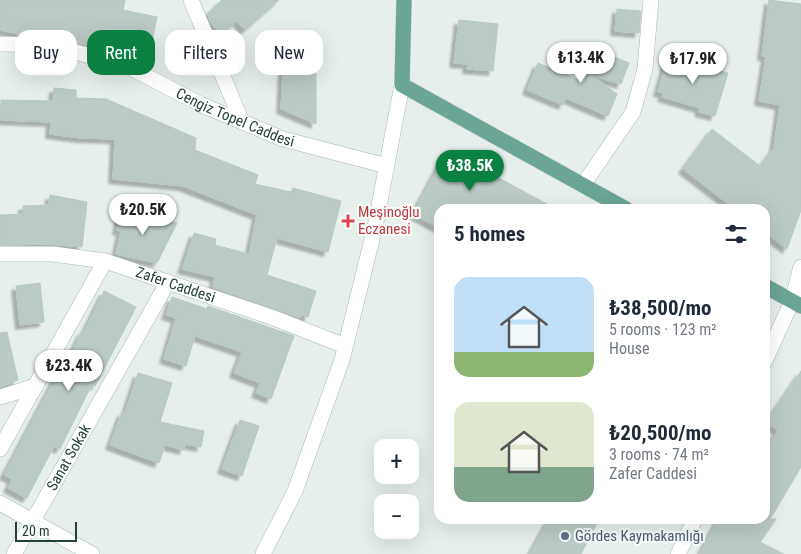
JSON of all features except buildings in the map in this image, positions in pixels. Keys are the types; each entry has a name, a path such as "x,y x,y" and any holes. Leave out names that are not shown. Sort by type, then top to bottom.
{"main road":[{"path":"404,0 402,85 617,204"},
{"path":"770,289 796,303"}],"street":[{"path":"191,0 242,122"},
{"path":"583,185 633,112 645,69 651,0"},
{"name":"Cengiz Topel Caddesi","path":"0,44 51,45 129,66 202,105 283,139 387,166"},
{"path":"263,554 296,491 342,360 375,227 402,85"},
{"name":"Zafer Caddesi","path":"0,254 53,254 105,261 274,318 345,346"},
{"path":"0,449 105,261"},
{"path":"770,352 796,303 801,267"},
{"name":"Sanat Sokak","path":"14,554 168,282"},
{"path":"0,397 36,386"},
{"path":"0,503 92,554"},
{"path":"678,554 693,524"}],"place":[{"name":"Meşinoğlu Eczanesi","path":"348,221"},
{"name":"Gördes Kaymakamlığı","path":"565,536"}]}
